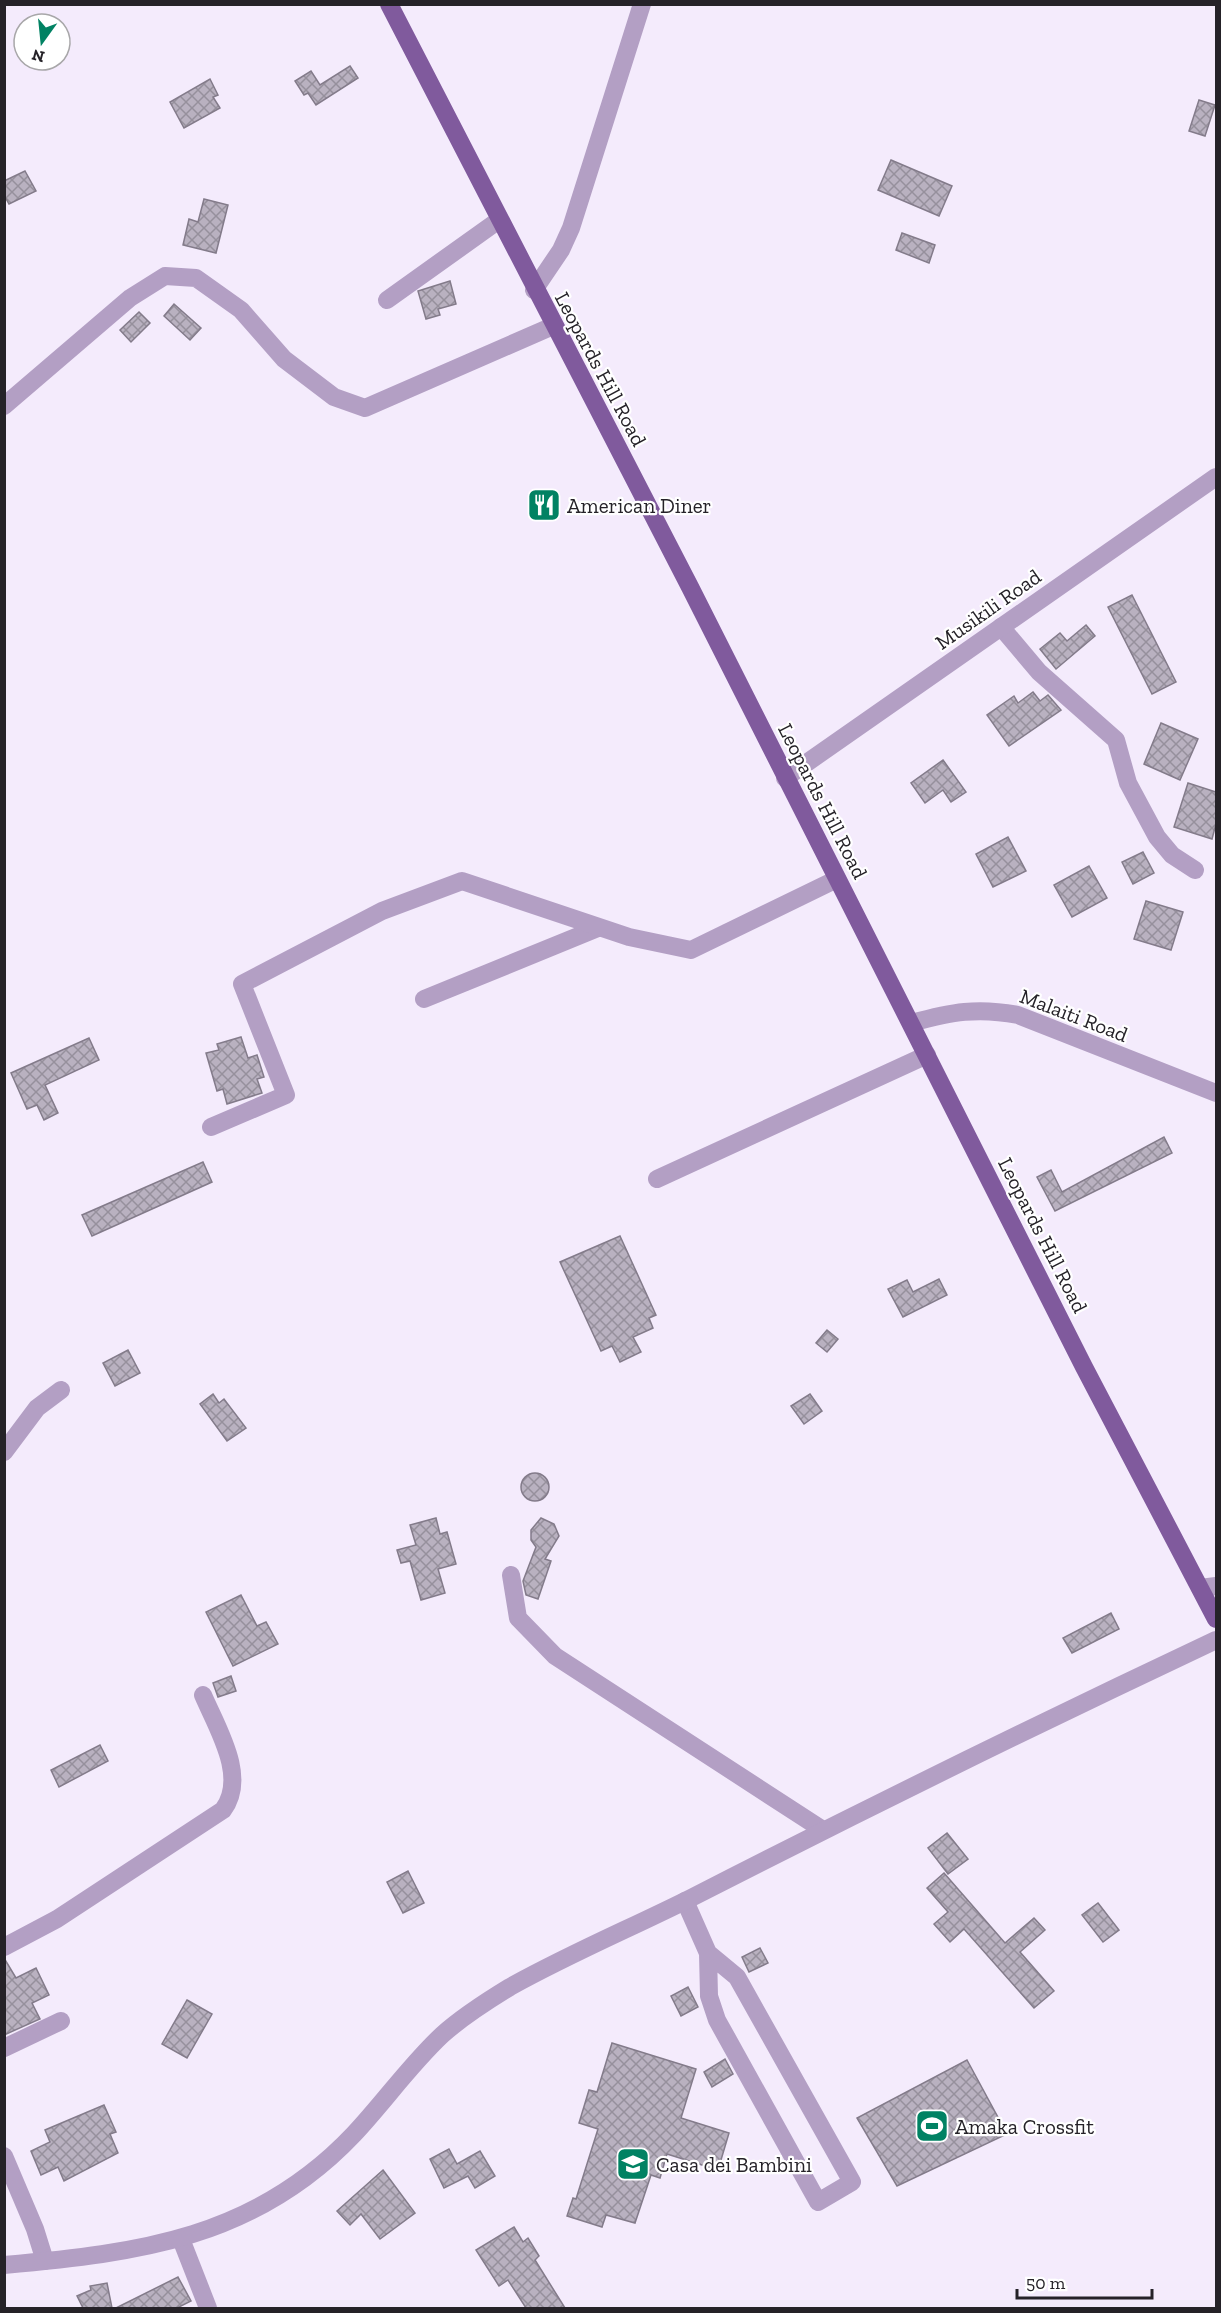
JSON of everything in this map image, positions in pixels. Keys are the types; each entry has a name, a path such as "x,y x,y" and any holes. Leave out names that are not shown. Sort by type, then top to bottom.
{"main road":[{"name":"Leopards Hill Road","path":"389,4 534,290 695,598 784,778 911,1023 1084,1367 1208,1587 1216,1619"}],"street":[{"path":"534,290 561,250 571,228 642,4"},
{"path":"387,300 499,220"},
{"path":"4,406 130,298 165,276 196,278 241,310 284,359 334,397 365,408 553,326"},
{"name":"Musikili Road","path":"784,778 1216,477"},
{"path":"1001,627 1039,672 1116,740 1128,783 1156,837 1172,855 1195,870"},
{"path":"211,1127 286,1095 242,984 372,916 462,881 598,928 691,950 837,879"},
{"path":"424,999 598,928"},
{"name":"Malaiti Road","path":"911,1023 968,1010 989,1009 1018,1015 1216,1093"},
{"path":"657,1179 927,1055"},
{"path":"4,1452 37,1408 61,1390"},
{"path":"511,1575 518,1618 555,1656 823,1830"},
{"path":"4,2265 117,2253 181,2239 224,2224 263,2206 325,2162 353,2135 443,2034 484,2005 592,1943 685,1901 823,1830 1216,1640"},
{"path":"4,1947 57,1919 223,1810 232,1794 232,1769 203,1695"},
{"path":"685,1901 708,1953 710,1996 717,2020 818,2202 852,2182 737,1977 708,1953"},
{"path":"4,2048 61,2021"},
{"path":"4,2156 35,2229 45,2261"},
{"path":"181,2239 208,2308"}],"building":[{"path":"350,66 358,78 316,105 308,93 304,95 295,81 311,71 320,85"},
{"path":"210,79 218,95 213,97 220,108 184,128 170,102"},
{"path":"1199,100 1215,105 1205,136 1189,131"},
{"path":"891,160 952,186 939,216 878,190"},
{"path":"25,171 36,191 9,204 4,195 4,181"},
{"path":"204,199 228,205 216,253 183,245 189,219 198,222"},
{"path":"902,233 935,245 929,263 896,250"},
{"path":"450,281 456,304 438,309 440,315 426,319 418,291"},
{"path":"174,304 201,328 190,340 164,316"},
{"path":"139,312 150,323 131,342 120,330"},
{"path":"1132,595 1176,682 1152,694 1108,607"},
{"path":"1086,625 1095,636 1056,669 1040,649 1060,633 1067,641"},
{"path":"1033,692 1040,701 1048,695 1061,710 1009,746 987,715 1014,696 1018,703"},
{"path":"1161,723 1198,739 1180,780 1144,764"},
{"path":"943,760 966,792 951,802 943,790 925,803 911,783"},
{"path":"1188,783 1216,792 1216,824 1212,839 1174,827"},
{"path":"1008,837 1026,871 993,887 976,854"},
{"path":"1143,852 1154,873 1133,884 1122,862"},
{"path":"1089,866 1107,898 1072,917 1054,885"},
{"path":"1146,901 1183,912 1171,950 1134,939"},
{"path":"241,1037 248,1058 257,1055 264,1077 257,1079 262,1093 227,1104 223,1089 217,1091 206,1053 219,1050 217,1044"},
{"path":"89,1038 99,1060 45,1085 58,1113 44,1120 37,1105 27,1109 11,1073"},
{"path":"1164,1137 1172,1153 1055,1211 1037,1177 1051,1170 1062,1192"},
{"path":"203,1162 212,1182 92,1236 82,1215"},
{"path":"620,1236 656,1315 649,1318 653,1328 633,1337 641,1352 620,1362 612,1346 601,1351 560,1262"},
{"path":"939,1279 947,1295 903,1317 888,1289 907,1280 913,1292"},
{"path":"827,1330 838,1339 827,1352 816,1343"},
{"path":"128,1350 140,1373 115,1386 103,1363"},
{"path":"213,1394 219,1403 224,1399 246,1428 227,1441 200,1404"},
{"path":"810,1394 822,1411 804,1424 791,1406"},
{"path":"535,1473 545,1477 549,1487 545,1497 535,1501 525,1497 521,1487 525,1477"},
{"path":"436,1518 440,1534 447,1532 456,1564 438,1569 445,1593 421,1600 410,1561 401,1563 397,1550 416,1545 410,1525"},
{"path":"541,1518 554,1524 559,1536 545,1559 551,1561 538,1599 526,1595 523,1581 536,1547 531,1540 531,1530"},
{"path":"241,1595 257,1626 266,1622 278,1644 233,1666 206,1612"},
{"path":"1111,1613 1119,1629 1072,1653 1063,1638"},
{"path":"231,1676 236,1691 218,1697 213,1683"},
{"path":"100,1745 108,1761 59,1787 51,1770"},
{"path":"947,1833 968,1859 948,1874 928,1848"},
{"path":"408,1871 424,1903 403,1913 387,1882"},
{"path":"944,1873 1005,1943 1034,1918 1045,1930 1020,1952 1054,1991 1034,2008 964,1929 950,1942 934,1924 948,1912 927,1888"},
{"path":"1098,1903 1119,1930 1103,1942 1082,1915"},
{"path":"760,1948 768,1963 749,1972 742,1957"},
{"path":"4,1958 16,1978 36,1968 49,1995 32,2003 40,2019 4,2035"},
{"path":"688,1987 698,2007 681,2016 671,1996"},
{"path":"187,2000 212,2014 187,2058 162,2044"},
{"path":"612,2043 696,2069 681,2118 729,2133 718,2170 667,2154 660,2178 651,2175 635,2223 606,2215 602,2227 567,2216 573,2198 576,2199 598,2129 579,2123 589,2090 597,2092"},
{"path":"725,2059 733,2074 712,2087 704,2072"},
{"name":"Amaka Crossfit","path":"967,2060 1007,2134 897,2186 857,2118"},
{"path":"104,2105 116,2132 110,2134 118,2153 64,2181 58,2167 41,2175 31,2151 50,2142 45,2130"},
{"path":"449,2149 457,2164 480,2151 495,2176 475,2188 468,2176 444,2188 430,2159"},
{"path":"383,2170 415,2213 380,2239 361,2214 350,2225 337,2211"},
{"path":"514,2227 523,2242 528,2238 539,2256 535,2260 565,2308 526,2308 508,2280 499,2286 476,2250"},
{"path":"178,2277 191,2301 177,2308 116,2308"},
{"path":"107,2283 112,2308 83,2308 77,2296 91,2290 90,2286"}],"place":[{"name":"American Diner","path":"544,505"},
{"name":"Amaka Crossfit","path":"932,2126"},
{"name":"Casa dei Bambini","path":"633,2164"}]}
